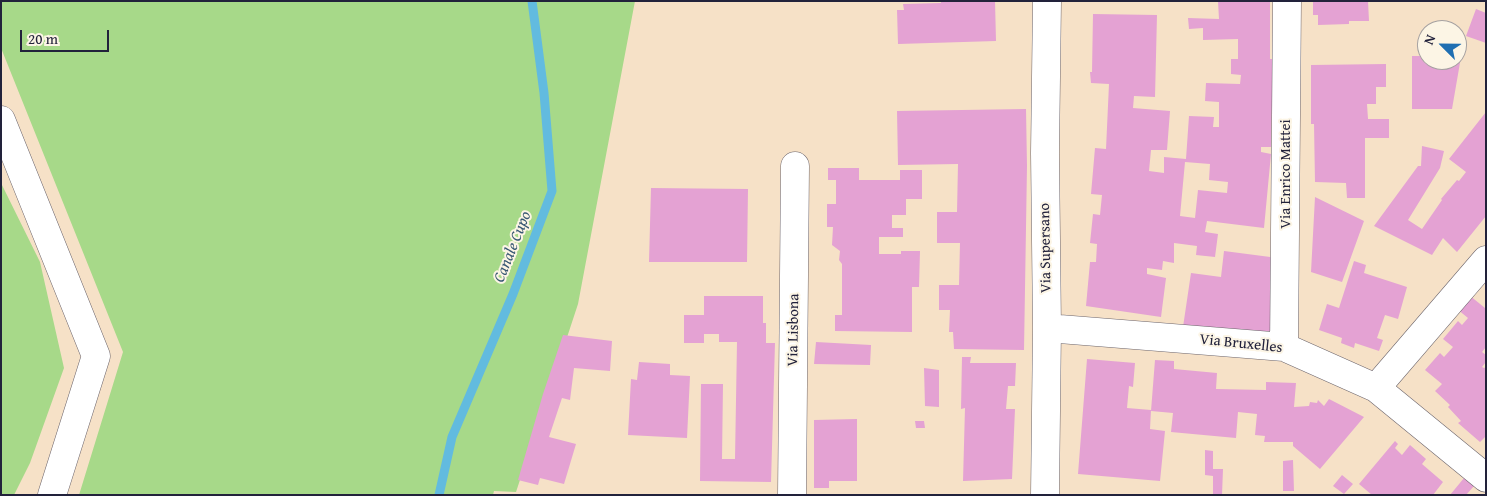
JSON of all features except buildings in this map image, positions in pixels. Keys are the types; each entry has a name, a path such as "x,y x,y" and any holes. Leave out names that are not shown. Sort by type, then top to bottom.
{"street":[{"name":"Via Supersano","path":"1045,495 1047,328 1044,153 1048,1"},
{"name":"Via Enrico Mattei","path":"1284,347 1287,1"},
{"path":"1,120 96,356 52,495"},
{"name":"Via Lisbona","path":"792,495 795,166"},
{"path":"1376,388 1486,260"},
{"name":"Via Bruxelles","path":"1047,328 1284,347 1376,388 1486,478"}],"green space":[{"path":"1,1 635,1 578,304 516,492 494,491 493,495 79,495 123,352 1,48"},
{"path":"1,183 40,262 64,368 30,463 14,495 1,495"}],"waterway":[{"name":"Canale Cupo","path":"439,495 452,437 513,294 552,191 544,93 532,1"}]}
